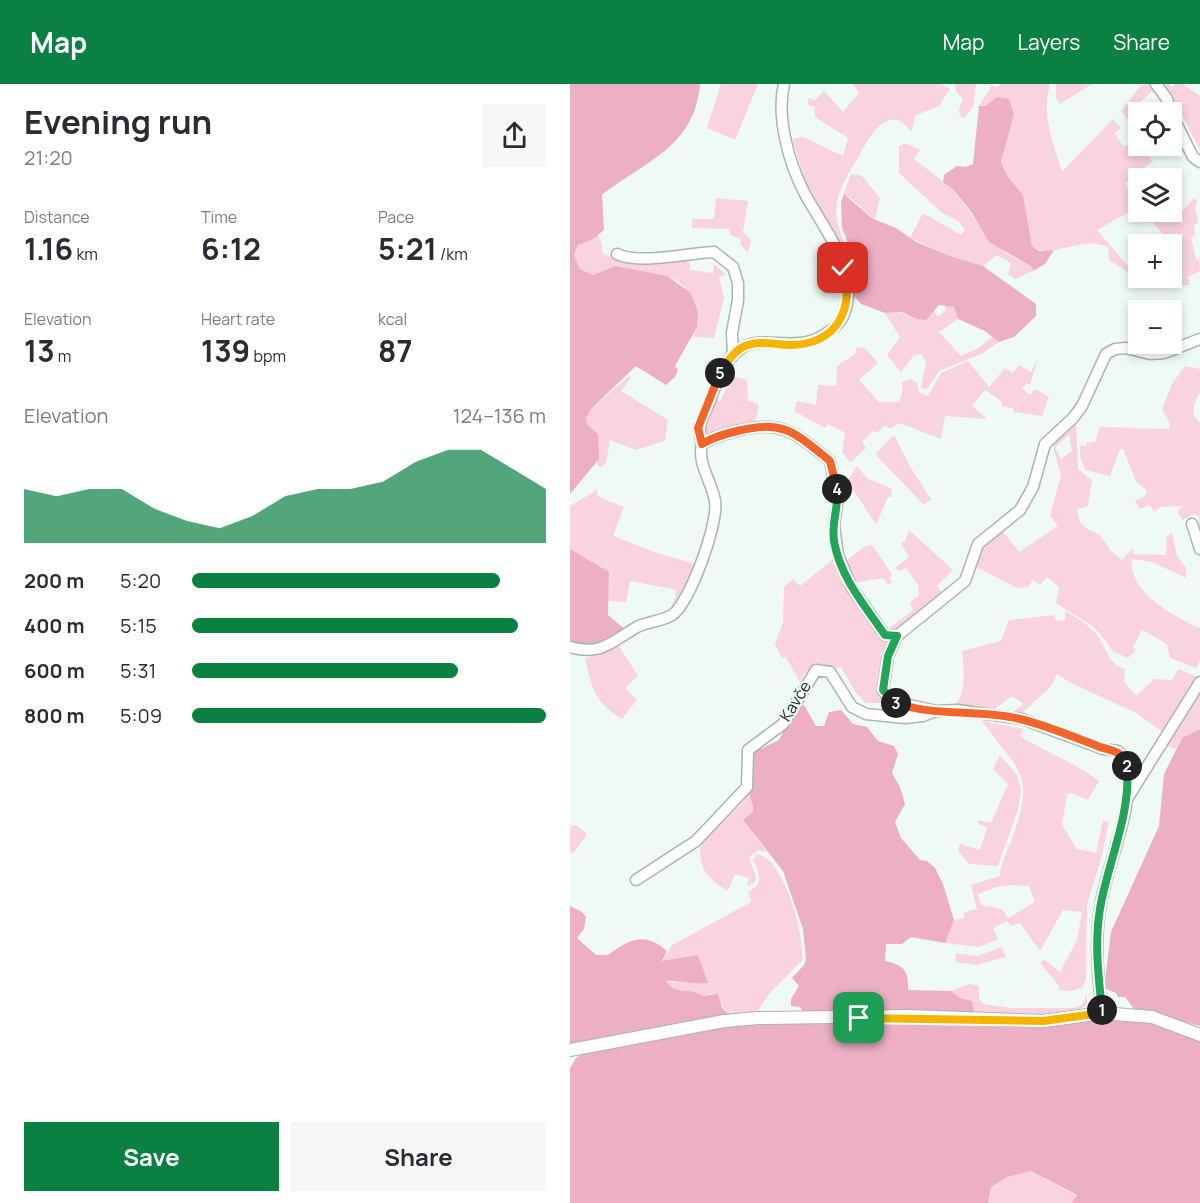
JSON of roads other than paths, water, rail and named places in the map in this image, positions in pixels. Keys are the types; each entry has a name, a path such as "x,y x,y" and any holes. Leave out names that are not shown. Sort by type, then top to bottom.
{"street":[{"path":"570,647 587,652 602,648 640,626 673,614 686,600 716,520 715,500 699,452 702,444 698,428 720,374 733,356 746,346 804,344 821,337 838,325 848,298 847,281 840,257 804,191 787,142 781,108 784,84"},
{"path":"1156,84 1168,102"},
{"path":"1182,136 1193,157 1200,162"},
{"path":"617,254 624,258 646,258 714,252 733,267 738,283 738,300 732,333 733,356"},
{"path":"702,444 724,434 770,425 787,430 830,461 838,498 834,526 838,555 863,605 885,635 897,636 965,581 978,544 1020,510 1033,487 1045,444 1073,418 1082,406 1106,354 1115,349 1126,348 1150,354 1164,353 1200,339"},
{"path":"1192,524 1200,549"},
{"name":"Kavče","path":"897,636 888,656 883,690 891,701 936,711 957,710 1022,719 1103,749 1118,751 1126,760 1127,799 1101,904 1096,949 1102,1013"},
{"name":"Kavče","path":"636,880 696,841 747,787 748,750 783,724 816,670 830,672 852,707 866,714 905,718 923,716 936,711"},
{"name":"Kavče","path":"1127,799 1200,682"},
{"path":"570,1050 724,1021 758,1018 908,1016 1043,1021 1102,1013 1152,1017 1200,1035"}]}
